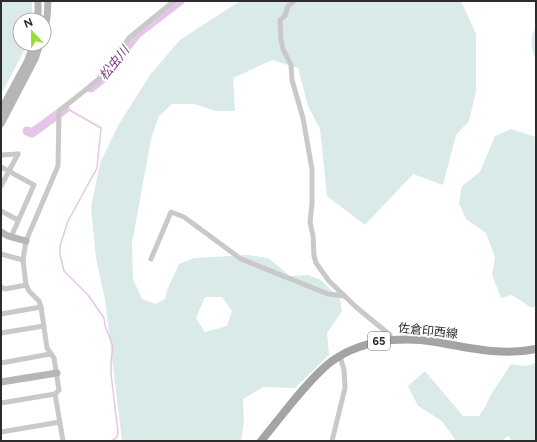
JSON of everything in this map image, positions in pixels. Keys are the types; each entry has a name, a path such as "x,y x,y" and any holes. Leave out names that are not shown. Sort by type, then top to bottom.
{"main road":[{"name":"佐倉印西線","path":"261,441 315,377 340,356 359,347 377,342 406,339 497,352 518,352 536,349"}],"street":[{"path":"38,1 38,12"},
{"path":"47,12 48,1"},
{"path":"1,403 55,394 59,390 54,358 47,348 42,307 39,301 28,291 23,260 26,241 58,166 59,111 98,80 129,38 174,1"},
{"path":"294,1 288,6 285,16 280,20 281,40 283,49 291,65 292,80 303,118 312,170 312,204 310,222 314,236 314,256 316,263 329,281 390,335 391,340"},
{"path":"1,110 31,52"},
{"path":"1,124 37,52"},
{"path":"1,155 18,154 1,186"},
{"path":"1,167 34,185 11,237"},
{"path":"1,211 18,220"},
{"path":"151,259 172,212 184,217 241,259 328,294 345,296"},
{"path":"1,232 11,237 26,241"},
{"path":"1,254 23,260"},
{"path":"1,287 5,289 26,285"},
{"path":"1,314 42,307"},
{"path":"1,333 44,326"},
{"path":"1,363 50,354"},
{"path":"332,441 345,388 344,370 340,356"},
{"path":"1,382 57,372"},
{"path":"55,394 63,441"},
{"path":"1,432 60,422"}],"shaded area":[{"path":"1,1 32,2 32,12 12,12 12,52 23,52 1,94"},
{"path":"241,1 461,1 476,34 476,91 469,121 456,135 443,185 413,174 365,225 327,196 320,129 308,106 298,68 272,60 233,78 235,111 216,111 194,104 172,104 159,116 151,139 132,243 133,279 142,299 156,304 165,299 167,290 179,264 194,258 248,255 268,258 290,276 308,275 321,280 340,299 342,311 327,333 329,355 295,388 263,387 243,399 244,421 241,441 122,441 105,300 96,258 91,207 100,163 119,124 150,75 180,40","holes":["205,297 222,297 232,311 227,326 205,332 196,318"]},
{"path":"536,30 536,61 531,42 532,34"},
{"path":"511,129 536,137 536,306 532,308 512,295 501,298 492,275 495,257 486,233 466,219 459,203 462,186 480,172 495,136"},
{"path":"536,363 536,441 512,441 508,436 502,441 456,441 442,421 418,406 408,386 425,371 463,416 479,416 511,364 525,366"}],"waterway":[{"name":"松虫川","path":"91,88 102,79 137,34 180,1"},
{"path":"66,108 101,128 97,168 68,221 60,246 60,255 64,271 88,295 104,318 105,326 113,346 111,374 118,432 117,437 112,441"},
{"name":"松虫川","path":"27,131 32,133 65,109"}]}
